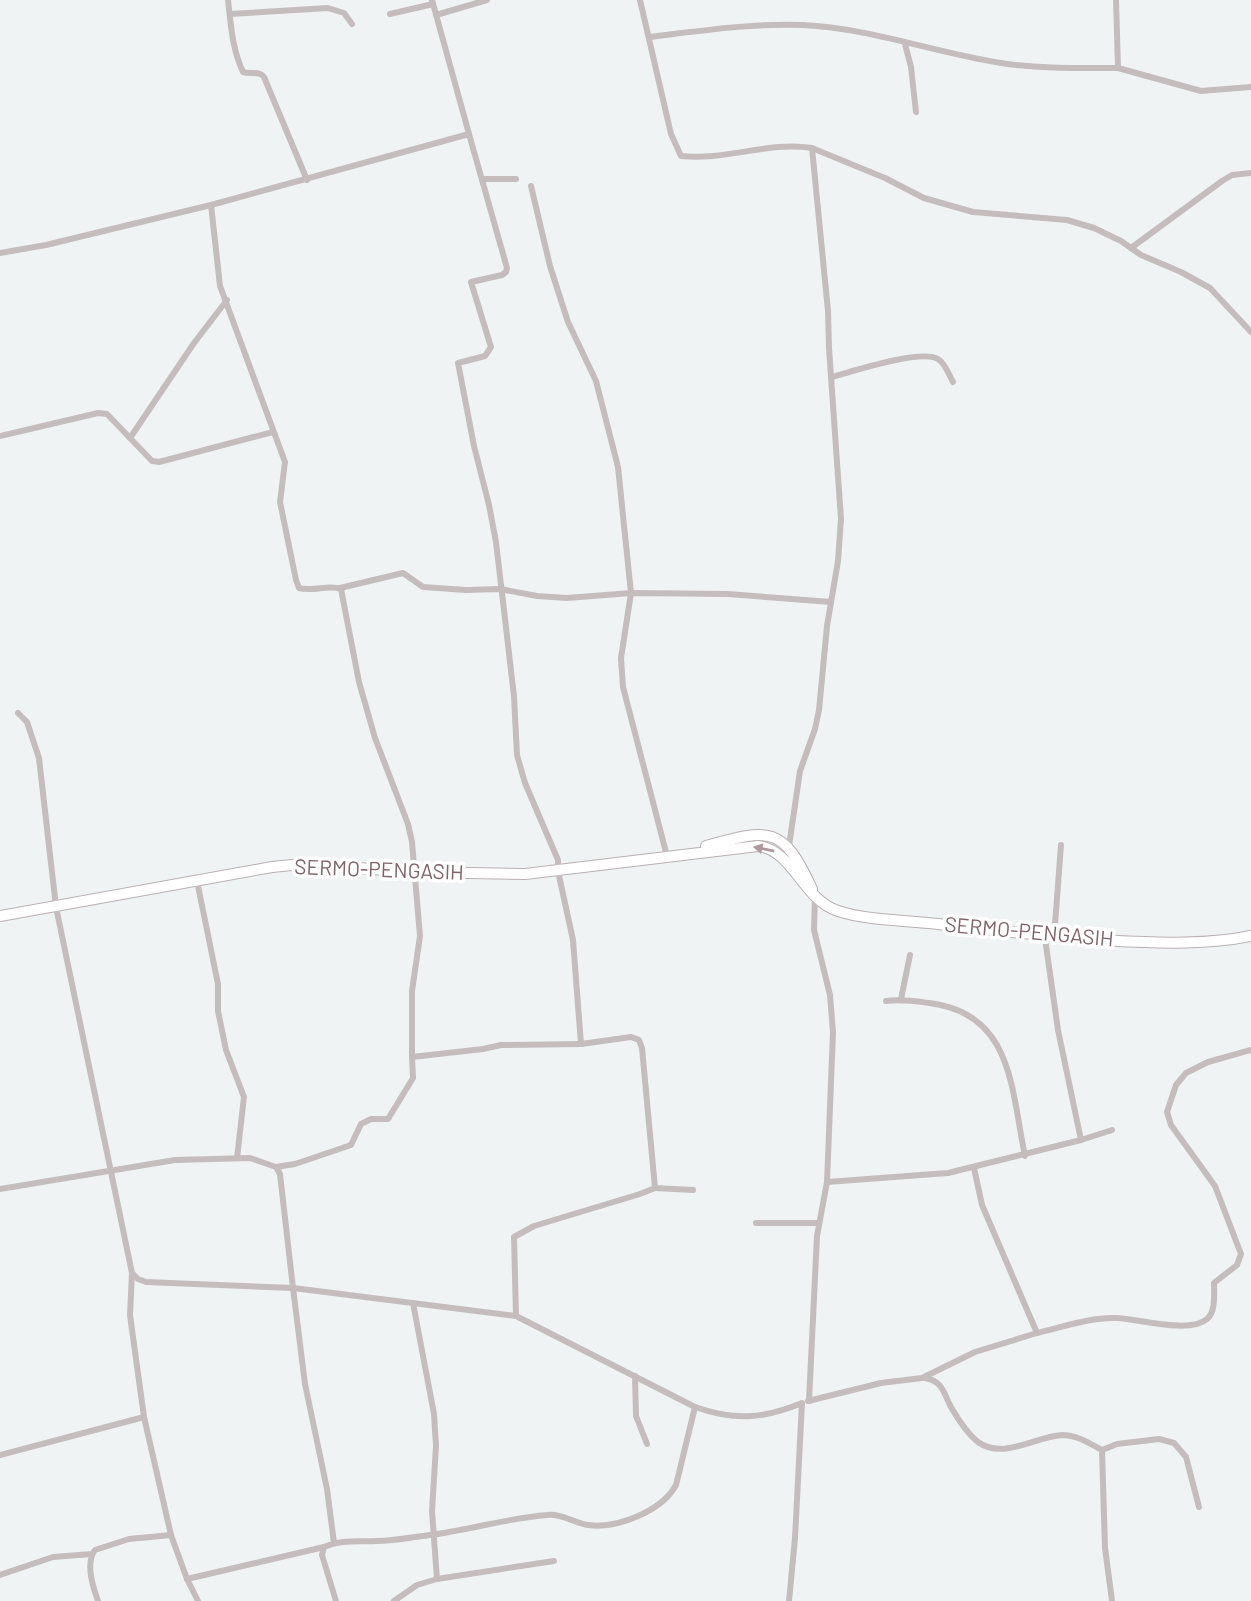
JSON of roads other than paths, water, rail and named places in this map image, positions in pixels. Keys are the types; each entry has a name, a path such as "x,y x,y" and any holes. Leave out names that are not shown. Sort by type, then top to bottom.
{"main road":[{"name":"SERMO-PENGASIH","path":"672,855 752,836 773,836 789,846 814,893"},
{"name":"SERMO-PENGASIH","path":"0,916 272,867 302,864 414,872 502,874 558,871 672,855 767,847 782,857 804,886 836,911 1050,938 1186,943 1251,936"}],"street":[{"path":"228,0 230,35 243,72 257,73 264,77 307,180"},
{"path":"436,15 487,0"},
{"path":"640,0 671,134 681,156 711,156 797,146 812,148 885,178 924,198 973,212 1033,215 1080,222 1210,288 1251,332"},
{"path":"1116,0 1118,68"},
{"path":"390,15 432,2 506,272 471,282 491,347 485,356 458,363 489,505 514,696 517,755 534,806 555,852 573,940 581,1044"},
{"path":"230,13 328,8 344,13 352,24"},
{"path":"649,37 741,27 804,25 1002,63 1060,68 1118,68 1201,91 1251,87"},
{"path":"905,44 911,67 916,112"},
{"path":"0,253 46,245 211,205 469,134"},
{"path":"789,846 800,771 819,710 842,519 827,289 812,148"},
{"path":"1131,248 1222,181 1232,176 1251,173"},
{"path":"482,180 516,179"},
{"path":"531,186 550,266 568,322 596,381 615,455 631,593 621,658 623,687 672,855"},
{"path":"211,205 220,286 285,462 281,510 299,588 309,591 340,588 402,573 423,587 500,589 537,596 567,598 631,593 728,594 831,602"},
{"path":"130,438 226,300"},
{"path":"832,377 890,361 930,356 941,360 953,382"},
{"path":"0,436 98,413 107,414 152,461 159,462 274,432"},
{"path":"0,1188 175,1160 250,1158 276,1167 295,1164 351,1145 361,1124 371,1119 388,1119 413,1078 412,991 420,936 408,824 375,738 359,682 340,588"},
{"path":"18,713 27,722 39,758 56,906 132,1273 130,1315 144,1417 171,1535 187,1580 198,1601"},
{"path":"1061,845 1050,938 1058,1030 1081,1140"},
{"path":"197,881 218,984 218,1012 226,1050 244,1097 237,1158"},
{"path":"789,1601 812,1293 819,1223 827,1182 831,1115 832,1012 816,945 814,893"},
{"path":"901,999 910,956"},
{"path":"886,1001 901,999 955,1007 967,1013 993,1036 1005,1062 1025,1156"},
{"path":"412,1057 502,1045 581,1044 631,1037 639,1041 644,1064 655,1188"},
{"path":"922,1378 975,1353 1037,1333 1099,1318 1178,1325 1201,1323 1208,1319 1214,1283 1237,1265 1241,1254 1215,1186 1171,1125 1167,1112 1176,1085 1186,1073 1208,1062 1251,1050"},
{"path":"827,1182 948,1173 1025,1156 1112,1130"},
{"path":"276,1167 280,1174 305,1384 327,1489 334,1543"},
{"path":"974,1168 982,1205 1037,1333"},
{"path":"516,1316 514,1237 534,1226 655,1188 693,1190"},
{"path":"756,1223 819,1223"},
{"path":"132,1273 141,1281"},
{"path":"131,1283 141,1281 293,1288 516,1316 695,1407 718,1415 748,1418 881,1384 930,1379 940,1385 953,1412 977,1441 996,1450 1063,1435 1079,1437 1102,1450"},
{"path":"413,1303 434,1414 434,1534 437,1579"},
{"path":"635,1376 636,1416 647,1444"},
{"path":"187,1580 334,1543 434,1534 548,1514 580,1524 603,1526 636,1517 657,1508 670,1496 676,1485 695,1407"},
{"path":"0,1455 144,1417"},
{"path":"1102,1450 1117,1444 1158,1439 1174,1443 1186,1457 1199,1507"},
{"path":"1102,1450 1105,1548 1112,1601"},
{"path":"0,1575 53,1556 92,1554 108,1544 171,1535"},
{"path":"324,1547 322,1555 336,1601"},
{"path":"92,1554 91,1570 98,1601"},
{"path":"394,1601 417,1585 437,1579 554,1561"}]}
